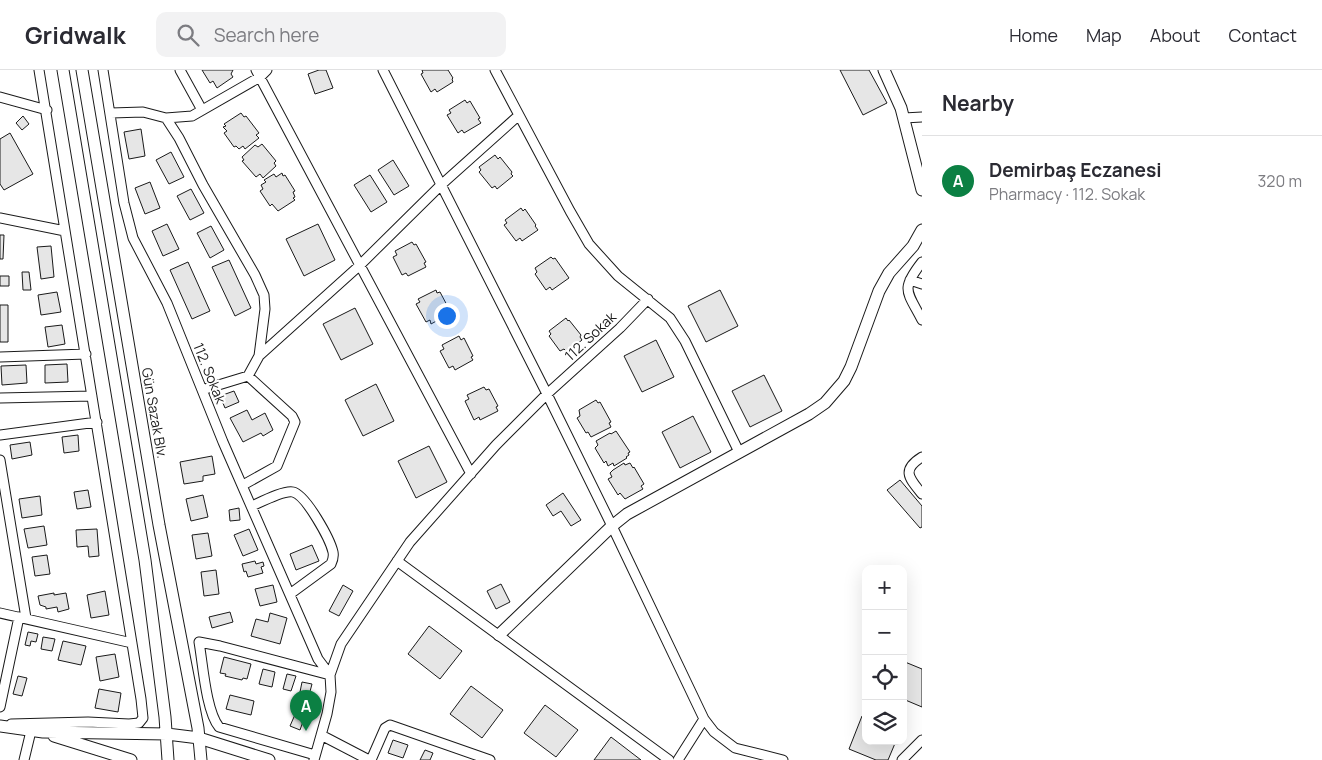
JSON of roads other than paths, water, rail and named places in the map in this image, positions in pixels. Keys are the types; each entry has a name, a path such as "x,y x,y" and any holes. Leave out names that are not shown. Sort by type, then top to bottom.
{"main road":[{"path":"63,70 144,560 167,734 168,760"},
{"name":"Gün Sazak Blv.","path":"82,70 159,524 199,738 201,760"},
{"path":"884,70 904,118 922,190"},
{"path":"499,635 612,526 627,514 809,414 825,403 851,367 872,309 889,273 921,236"},
{"path":"0,725 43,732 167,734 199,738 264,760"},
{"path":"43,732 131,760"}],"street":[{"path":"0,725 88,722 129,724 139,722 143,718 39,70"},
{"name":"112. Sokak","path":"103,70 124,203 133,238 167,303 202,390 318,659 330,675"},
{"path":"180,70 202,110"},
{"path":"111,113 143,112 166,118 192,116 267,70"},
{"path":"383,70 547,394 704,719 714,732 735,748 783,760"},
{"path":"495,70 518,116 589,244 618,276 670,318 685,341 739,452"},
{"path":"258,74 471,474"},
{"path":"0,97 46,110"},
{"path":"202,390 248,376 259,356 359,266 441,185 518,116"},
{"path":"904,118 922,117"},
{"path":"166,118 179,138 264,294 265,309 259,356"},
{"path":"0,218 66,231"},
{"path":"922,262 907,286 922,319"},
{"path":"910,280 922,284"},
{"name":"112. Sokak","path":"315,758 331,692 330,675 341,644 410,542 496,445 547,394 620,328 648,299"},
{"path":"0,357 86,354"},
{"path":"243,485 277,466 295,422 292,416 248,376"},
{"path":"0,398 92,396"},
{"path":"0,435 96,422"},
{"path":"922,457 912,463 908,470 910,479 922,494"},
{"path":"0,460 23,618 0,707"},
{"path":"252,506 288,492 301,496 331,547 334,554 331,564 290,594"},
{"path":"397,561 669,760"},
{"path":"0,613 132,643"},
{"path":"315,758 219,727 214,721 210,710 199,642 330,675"},
{"path":"678,760 704,719"},
{"path":"321,735 370,760 385,728 390,725 490,760"},
{"path":"24,760 31,731"},
{"path":"902,760 922,740"}],"place":[{"name":"Demirbaş Eczanesi","path":"306,731"}]}
